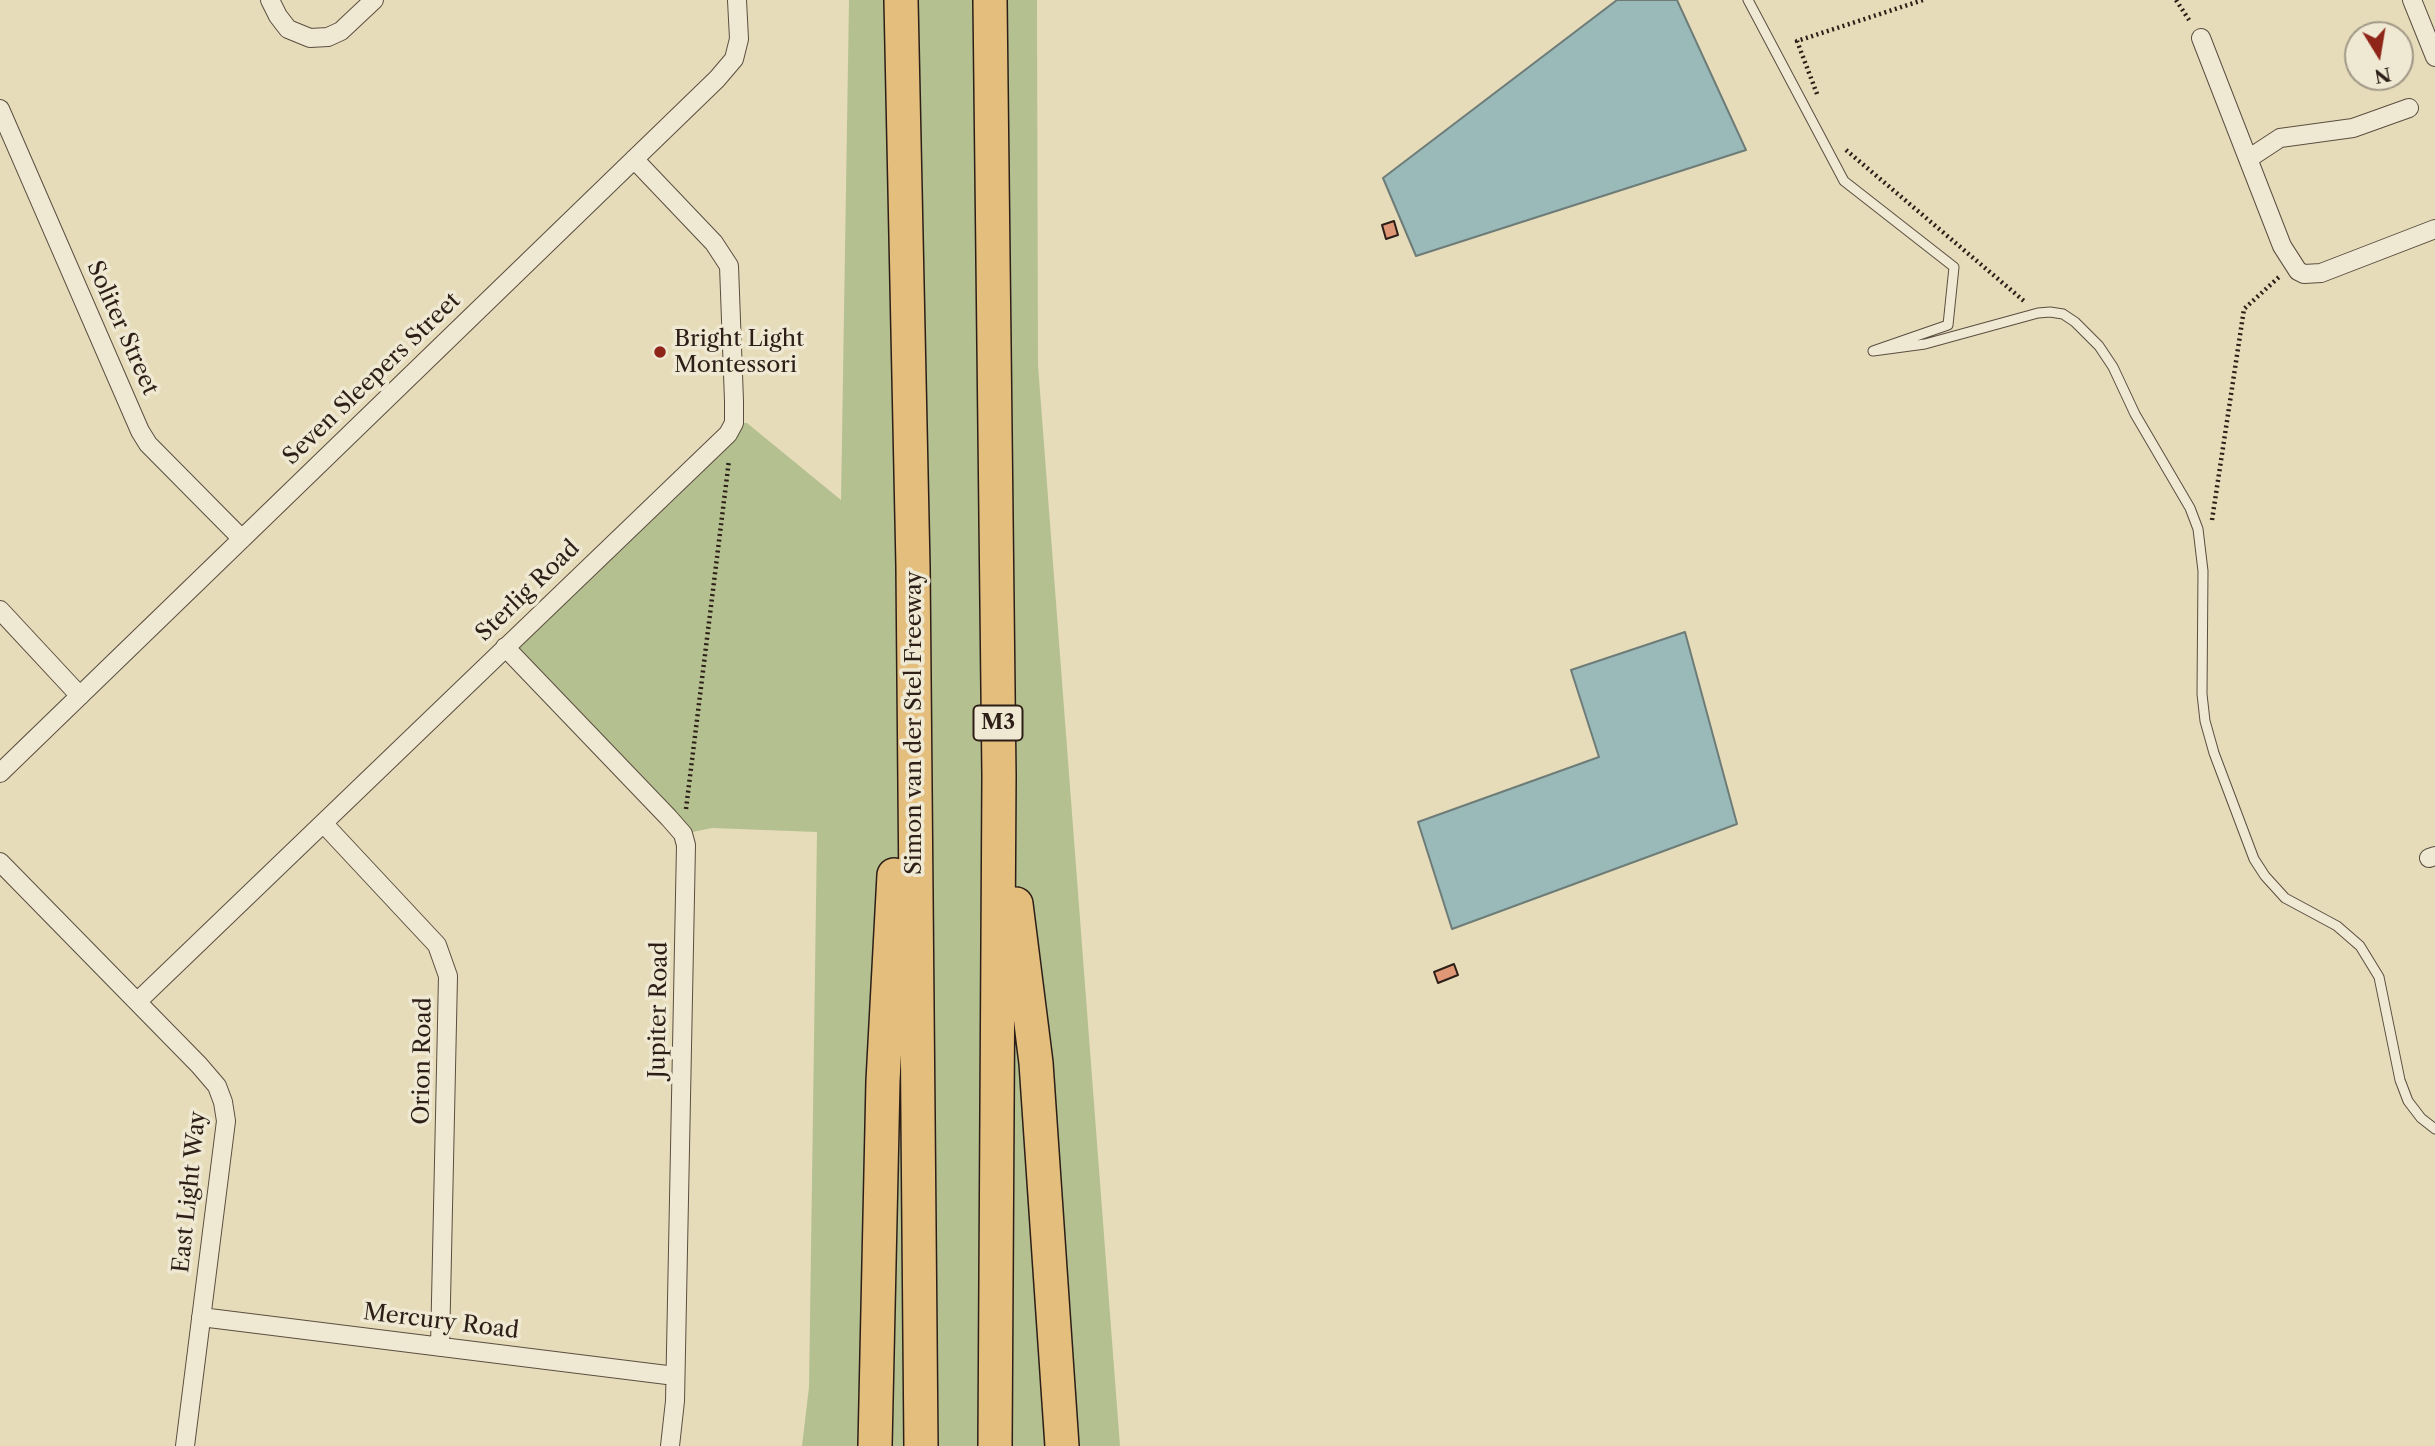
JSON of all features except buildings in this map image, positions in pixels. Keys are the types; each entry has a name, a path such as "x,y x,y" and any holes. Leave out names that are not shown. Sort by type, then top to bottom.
{"highway":[{"name":"Simon van der Stel Freeway","path":"901,0 910,352 921,1446"},
{"name":"M3","path":"990,0 999,776 995,1446"},
{"path":"875,1446 883,1081 895,850 902,776 914,739"},
{"path":"999,776 1036,1063 1062,1446"}],"street":[{"path":"270,0 288,29 310,38 328,37 341,31 374,0"},
{"name":"Seven Sleepers Street","path":"0,773 634,159 734,58 739,38 737,0"},
{"path":"2413,0 2435,57"},
{"path":"2201,38 2282,246 2293,264 2304,274 2321,273 2435,229"},
{"path":"2248,159 2280,138 2353,128 2409,108"},
{"name":"Soliter Street","path":"0,109 140,431 148,444 242,539"},
{"path":"634,159 715,243 729,266 734,423"},
{"name":"Sterlig Road","path":"138,1001 728,434 734,423"},
{"path":"0,610 80,696"},
{"path":"505,647 683,834"},
{"name":"Orion Road","path":"323,823 437,945 449,976 440,1347"},
{"name":"Jupiter Road","path":"670,1446 675,1376 687,868 683,834"},
{"name":"East Light Way","path":"0,862 210,1077 223,1102 226,1121 185,1446"},
{"name":"Mercury Road","path":"201,1317 675,1376"}],"lane":[{"path":"1748,0 1844,181 1954,267 1948,325 1873,351 1925,344 2038,313 2063,314 2099,346 2190,508 2198,529 2203,571 2204,710 2214,753 2255,859 2275,889 2298,908 2350,936 2367,957 2379,977 2400,1080 2414,1110 2435,1129"}],"path":[{"path":"1821,104 1797,41 1923,0"},
{"path":"2176,0 2201,38"},
{"path":"1836,141 2038,313"},
{"path":"2198,529 2211,524 2244,309 2293,264"},
{"path":"683,834 734,423"}],"green space":[{"path":"849,0 1037,0 1038,365 1120,1446 802,1446 809,1387 817,832 712,828 683,834 505,647 734,423 747,423 841,500"}],"water":[{"path":"1617,0 1677,0 1746,150 1416,256 1383,178"},
{"path":"1685,632 1737,824 1452,929 1418,822 1599,757 1571,670"}],"place":[{"name":"Bright Light Montessori","path":"660,352"}]}
